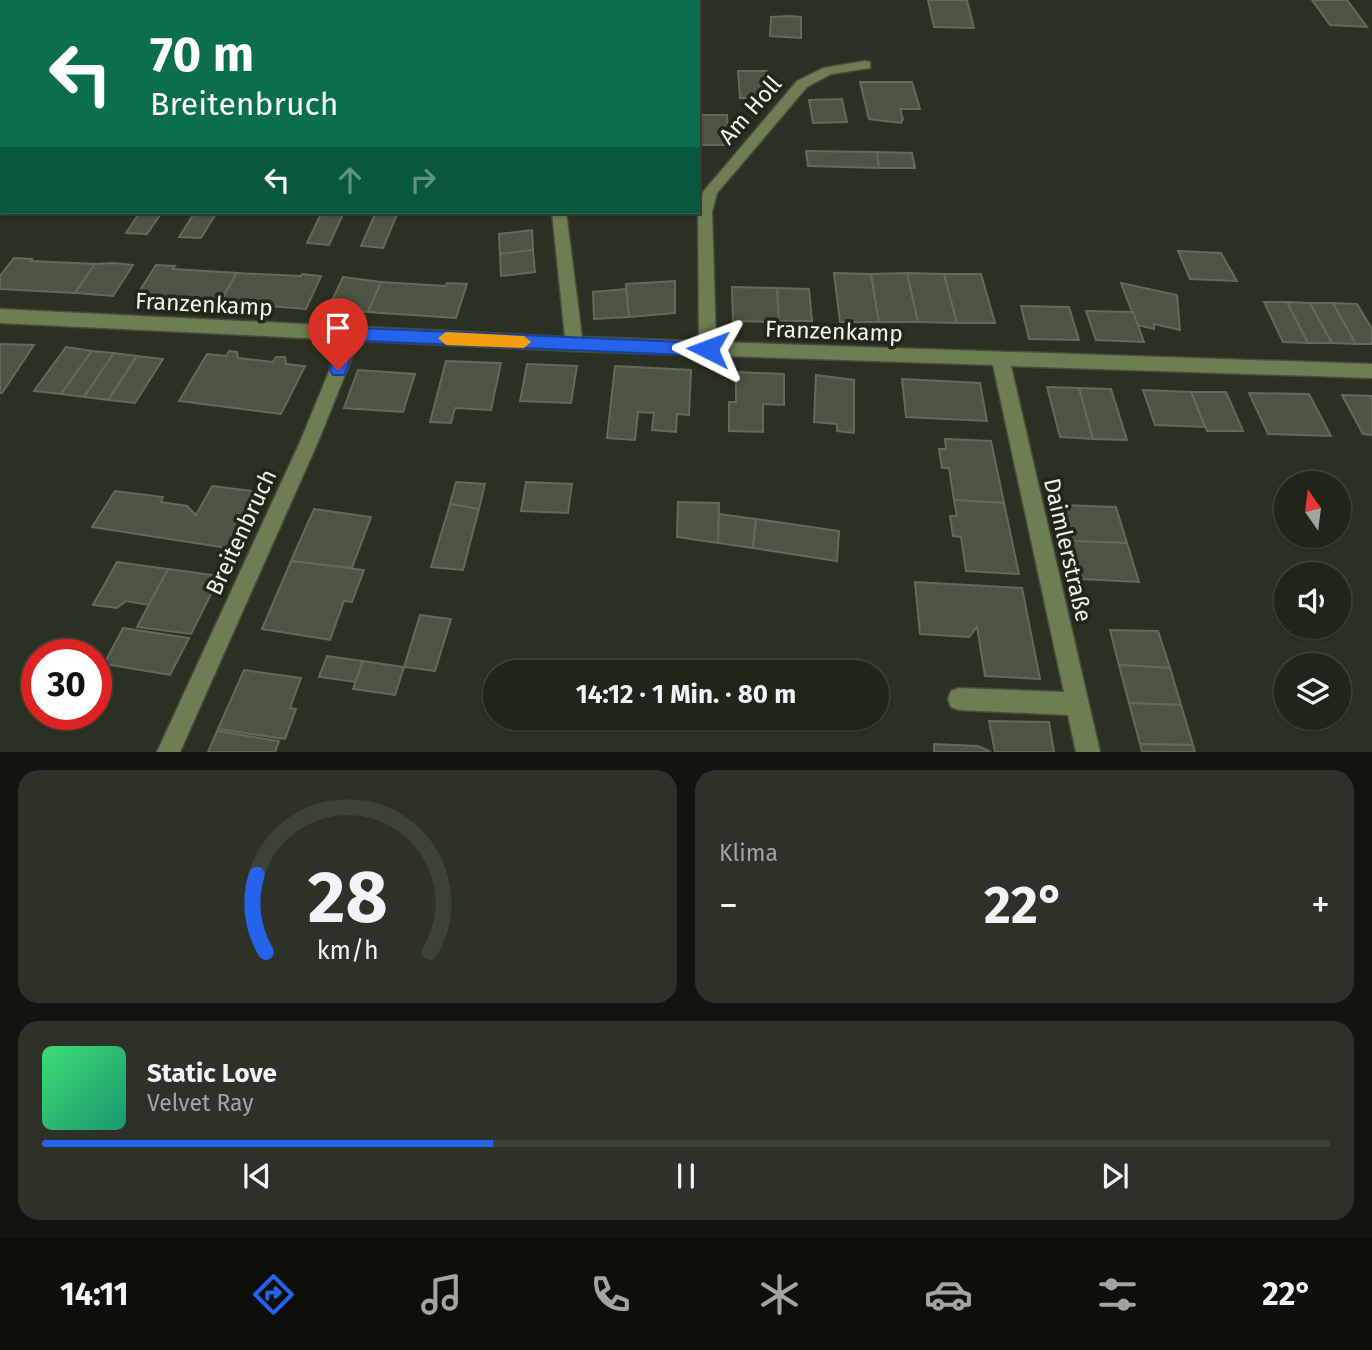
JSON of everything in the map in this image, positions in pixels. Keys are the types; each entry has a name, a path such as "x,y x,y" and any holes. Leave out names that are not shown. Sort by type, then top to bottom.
{"street":[{"name":"Am Holl","path":"708,349 705,212 710,192 802,84 828,71 865,65"},
{"path":"559,214 574,344"},
{"name":"Franzenkamp","path":"0,316 574,344 1372,371"},
{"name":"Breitenbruch","path":"168,751 309,442 346,352 360,334"},
{"name":"Daimlerstraße","path":"1001,360 1088,751"},
{"path":"959,699 1077,704"}],"building":[{"path":"928,0 967,0 974,28 934,27"},
{"path":"1312,0 1347,0 1367,27 1330,25"},
{"path":"771,17 801,17 801,38 770,36"},
{"path":"738,71 767,71 770,98 740,98"},
{"path":"860,82 912,82 920,109 900,109 903,119 901,123 869,119"},
{"path":"842,99 847,122 813,123 809,100"},
{"path":"700,115 727,115 729,145 700,145"},
{"path":"806,151 877,152 879,168 808,166"},
{"path":"877,152 912,153 915,168 879,168"},
{"path":"139,214 161,214 147,234 126,233"},
{"path":"194,214 216,214 201,238 179,237"},
{"path":"321,214 343,214 329,245 307,243"},
{"path":"375,214 397,214 383,248 361,246"},
{"path":"532,230 533,250 500,254 499,234"},
{"path":"533,250 535,272 501,276 500,254"},
{"path":"1178,251 1221,253 1237,281 1190,279"},
{"path":"14,258 95,264 75,293 0,289 0,276"},
{"path":"95,264 133,265 113,296 75,293"},
{"path":"156,265 175,266 173,269 237,273 220,302 135,298"},
{"path":"237,273 321,276 306,309 220,302"},
{"path":"834,273 871,274 879,322 840,322"},
{"path":"907,273 918,322 879,322 871,274"},
{"path":"907,273 944,274 957,323 918,322"},
{"path":"944,274 981,274 995,323 957,323"},
{"path":"343,277 381,282 368,312 328,309"},
{"path":"675,281 675,313 629,317 626,284"},
{"path":"381,282 446,286 447,283 467,284 456,318 368,312"},
{"path":"1121,283 1177,295 1180,330 1154,324 1154,329 1137,325"},
{"path":"732,287 777,288 779,322 733,321"},
{"path":"777,288 809,289 812,321 779,321"},
{"path":"626,289 629,317 594,319 593,292"},
{"path":"1264,302 1287,302 1308,343 1283,342"},
{"path":"1287,302 1310,303 1332,343 1308,343"},
{"path":"1310,303 1333,303 1356,344 1332,343"},
{"path":"1333,303 1357,304 1372,329 1372,344 1356,344"},
{"path":"1021,306 1069,307 1079,340 1029,339"},
{"path":"1086,311 1133,312 1144,342 1096,340"},
{"path":"0,344 34,345 2,393 0,393"},
{"path":"66,347 92,351 61,394 34,391"},
{"path":"92,351 114,353 84,397 61,394"},
{"path":"229,351 237,352 238,358 273,362 276,357 285,357 286,364 305,366 281,414 179,401 207,354 226,356"},
{"path":"114,353 137,356 108,400 84,397"},
{"path":"137,356 163,359 135,403 108,400"},
{"path":"446,361 501,363 491,410 455,408 451,423 430,422"},
{"path":"527,364 577,366 571,403 520,401"},
{"path":"615,366 691,370 689,415 677,414 676,432 652,430 654,413 638,412 635,440 607,438"},
{"path":"358,370 415,374 403,412 344,408"},
{"path":"736,372 784,374 784,405 763,404 763,432 729,431 729,402 736,402"},
{"path":"816,375 854,380 854,433 837,431 837,424 814,422"},
{"path":"902,379 980,383 987,421 906,417"},
{"path":"1047,387 1079,388 1093,439 1060,437"},
{"path":"1079,388 1111,389 1127,440 1093,439"},
{"path":"1143,390 1191,392 1205,427 1155,425"},
{"path":"1191,392 1226,392 1243,431 1207,431"},
{"path":"1249,393 1309,394 1331,436 1268,434"},
{"path":"1342,395 1372,396 1372,435 1363,434"},
{"path":"945,439 991,441 1004,503 954,500 949,468 942,468 939,449 946,449"},
{"path":"456,482 485,484 479,509 450,504"},
{"path":"526,482 572,484 568,513 521,511"},
{"path":"212,486 260,492 233,549 92,527 115,491 163,497 161,502 187,506 196,515"},
{"path":"954,500 1004,503 1019,574 966,571 961,537 953,536 950,516 957,516"},
{"path":"678,502 719,503 718,543 677,537"},
{"path":"450,504 479,509 463,570 431,567"},
{"path":"1062,505 1116,507 1127,543 1070,541"},
{"path":"314,509 371,517 352,568 291,561"},
{"path":"719,514 756,519 753,548 718,543"},
{"path":"756,519 839,531 837,561 753,548"},
{"path":"1070,541 1127,543 1139,582 1080,579"},
{"path":"291,561 364,570 352,602 344,601 330,640 262,629"},
{"path":"117,562 168,569 149,605 126,601 117,608 93,605"},
{"path":"168,569 220,576 191,634 137,627"},
{"path":"915,582 1022,588 1040,679 985,676 977,627 969,637 920,634"},
{"path":"420,615 451,619 435,671 404,667"},
{"path":"123,628 189,638 170,675 112,665 112,649"},
{"path":"1110,630 1158,631 1170,668 1119,665"},
{"path":"327,656 363,661 356,682 319,677"},
{"path":"363,661 404,667 395,695 353,689"},
{"path":"1119,665 1170,668 1181,705 1129,703"},
{"path":"244,670 301,678 290,708 296,709 285,739 218,729"},
{"path":"1129,703 1181,705 1193,745 1140,744"},
{"path":"989,721 1049,722 1054,752 995,752"},
{"path":"217,731 279,741 275,752 208,752"},
{"path":"934,744 978,746 991,752 934,752"},
{"path":"1140,744 1193,745 1195,752 1142,752"}],"slow traffic":[{"path":"446,338 524,342"}],"route":[{"path":"338,370 346,352 360,334 708,349"}]}
